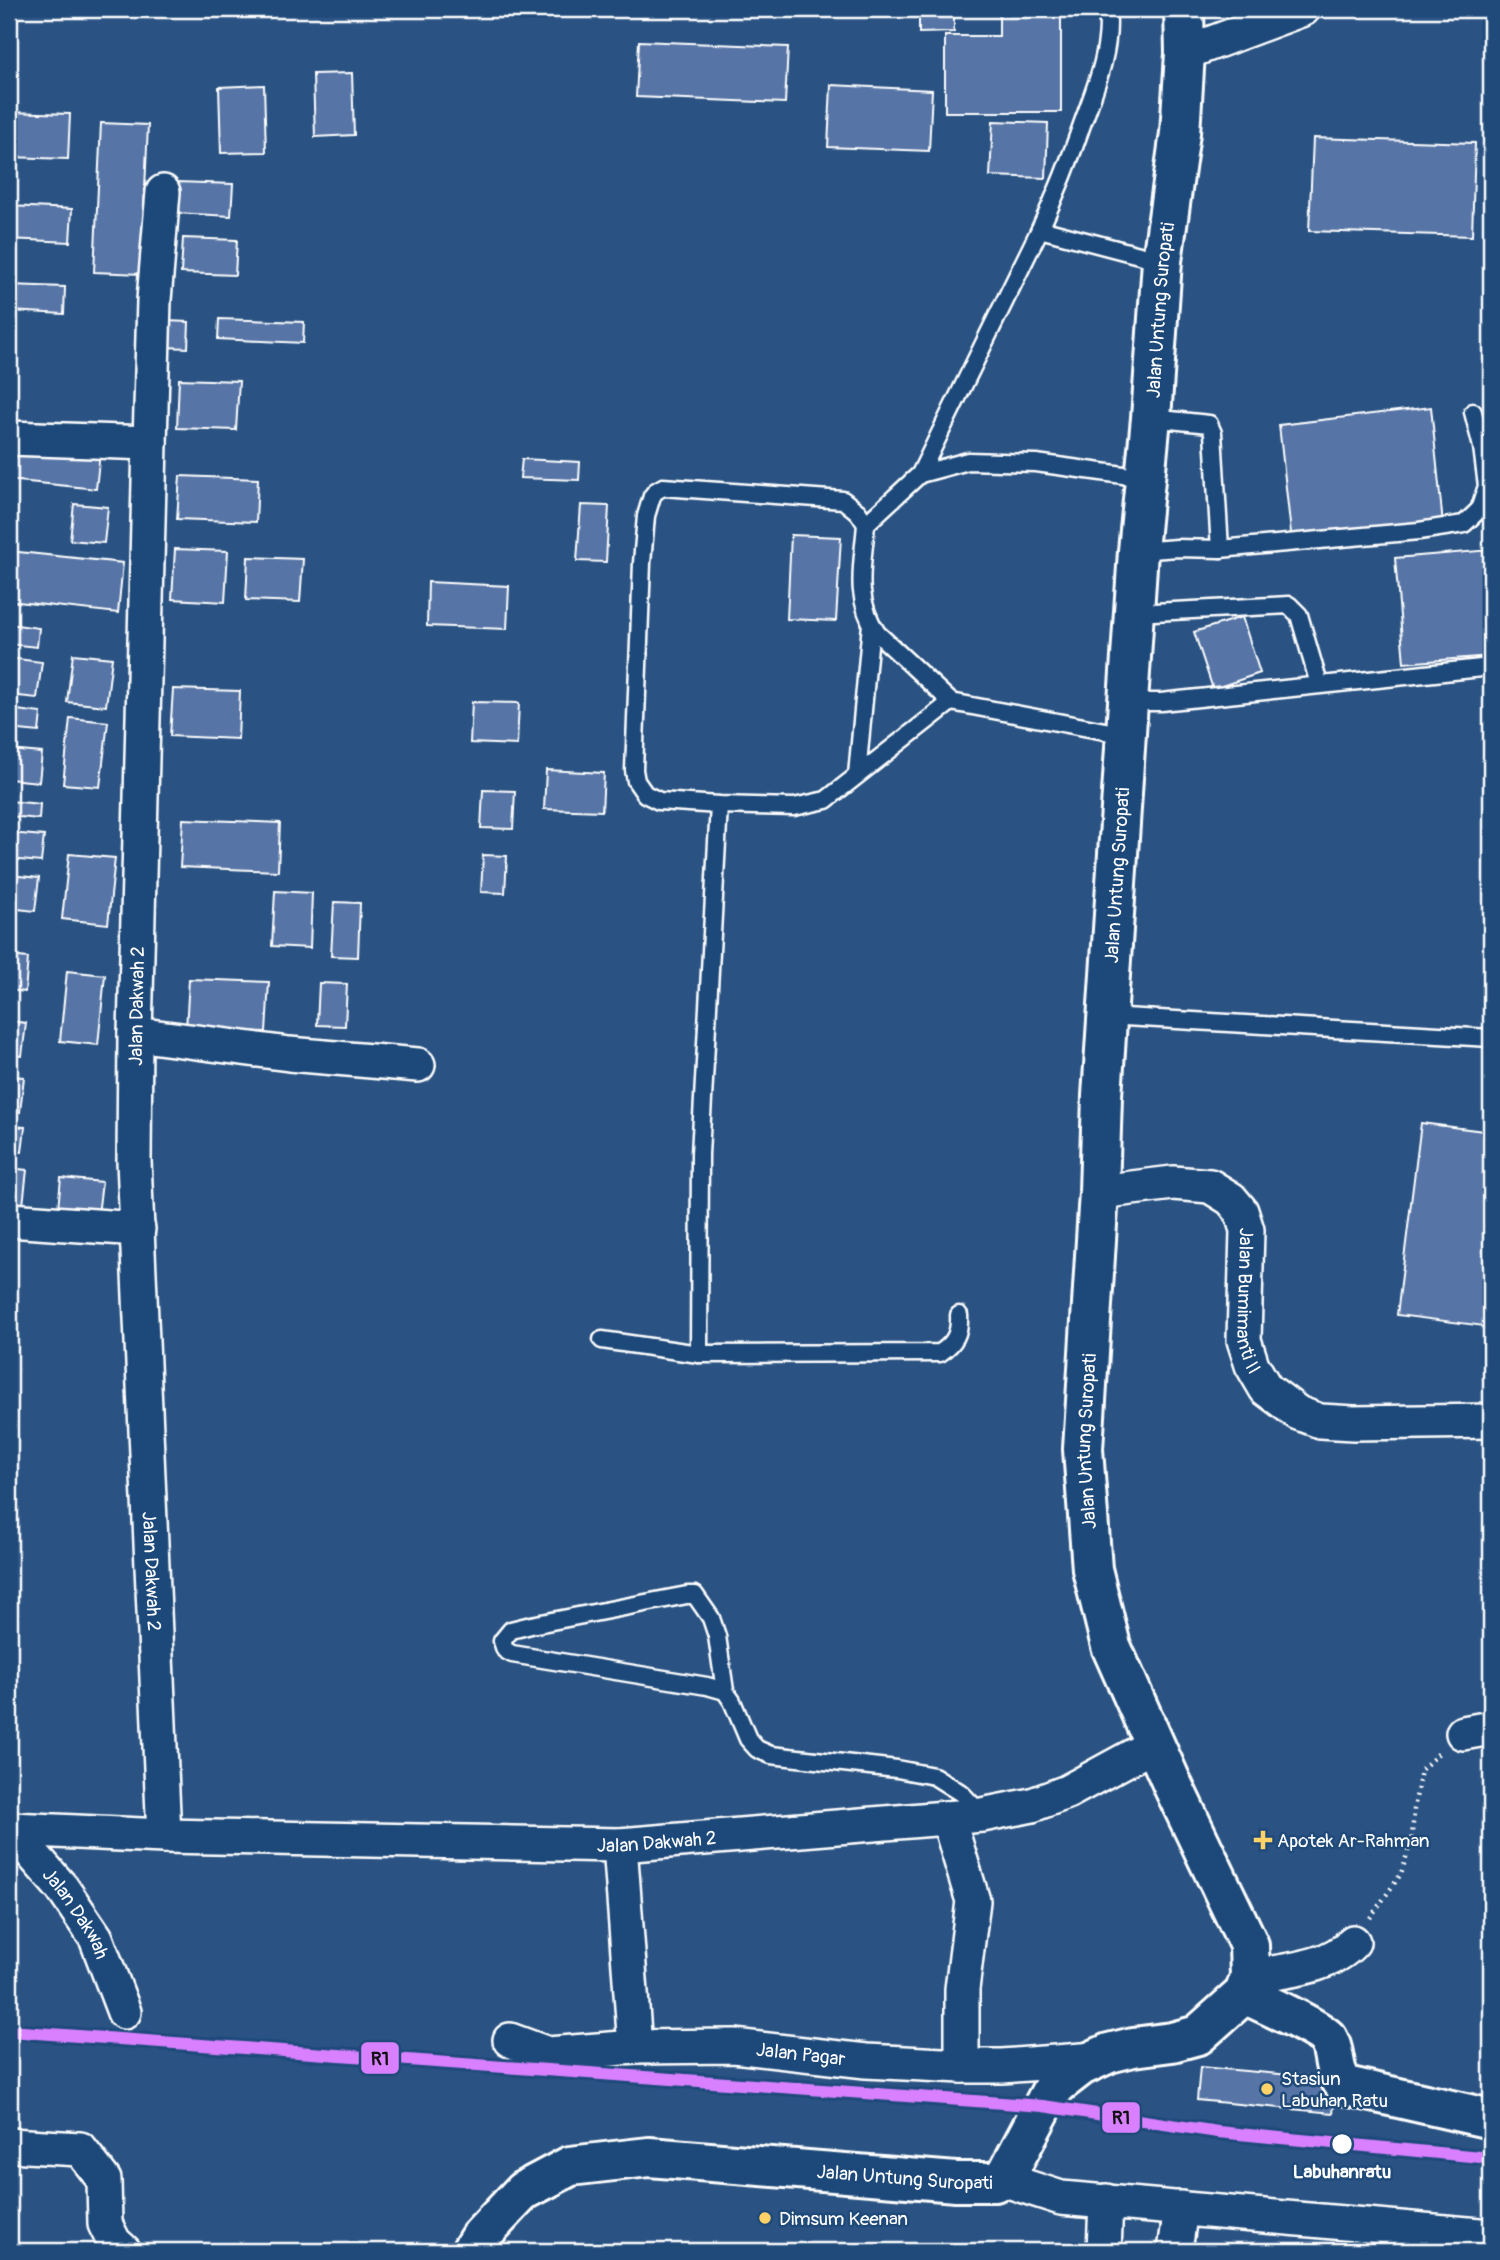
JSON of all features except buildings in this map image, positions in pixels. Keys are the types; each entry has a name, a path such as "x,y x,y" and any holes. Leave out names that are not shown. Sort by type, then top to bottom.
{"main road":[{"name":"Jalan Untung Suropati","path":"471,2251 478,2238 523,2191 570,2166 649,2157 956,2182 987,2183 1002,2179 1051,2091 1081,2066 1133,2048 1198,2035 1247,1985 1249,1945 1111,1646 1092,1569 1083,1448 1138,551 1162,261 1180,133 1185,53 1184,9"},
{"path":"1247,1985 1328,2039 1337,2075 1346,2085 1491,2119"}],"street":[{"path":"1185,53 1303,9"},
{"name":"Jalan Dakwah 2","path":"163,192 153,300 134,1161 164,1836 620,1845 982,1815 1032,1805 1067,1792 1155,1744"},
{"path":"9,438 150,443"},
{"path":"135,1034 289,1054 418,1065"},
{"name":"Jalan Bumimanti II","path":"1099,1192 1172,1184 1210,1186 1231,1199 1241,1211 1247,1230 1244,1340 1252,1365 1266,1389 1298,1413 1320,1421 1354,1423 1491,1421"},
{"path":"9,1220 138,1229"},
{"path":"948,1818 973,1901 962,1989 962,2066"},
{"path":"10,1828 164,1836"},
{"name":"Jalan Dakwah","path":"10,1828 62,1888 96,1938 124,2012"},
{"path":"620,1845 635,2047"},
{"path":"1247,1985 1325,1961 1344,1952 1353,1942"},
{"name":"Jalan Pagar","path":"510,2040 548,2054 635,2047 734,2046 866,2061 962,2066 1096,2059"},
{"path":"9,2145 80,2149 104,2180 105,2224 114,2242 124,2251"},
{"path":"1002,2179 1061,2197 1491,2236"},
{"path":"1104,2251 1106,2202"},
{"path":"1175,2251 1181,2208"}],"lane":[{"path":"866,524 920,474 1062,182 1100,75 1109,24 1107,9"},
{"path":"1040,229 1162,261"},
{"path":"1138,551 1220,549 1419,531 1464,524 1479,510 1487,486 1482,447 1473,412"},
{"path":"1151,418 1209,424 1213,433 1220,549"},
{"path":"920,474 968,461 1035,463 1145,478"},
{"path":"951,702 826,800 794,807 719,805 659,800 645,794 636,781 634,770 642,563 646,516 652,496 663,487 843,500 858,512 866,524 861,595 871,624 877,633 951,702 1127,718 1161,702 1491,667"},
{"path":"1134,613 1289,605 1299,615 1319,684"},
{"path":"857,775 871,624"},
{"path":"699,1354 700,1154 719,805"},
{"path":"1108,1017 1491,1038"},
{"path":"602,1340 699,1354 940,1353 955,1340 960,1327 959,1315"},
{"path":"725,1691 512,1654 505,1650 502,1641 511,1630 531,1625 695,1595 711,1618 717,1636 725,1691 732,1700 748,1739 757,1749 771,1755 897,1769 934,1776 961,1793 982,1815"}],"path":[{"path":"1353,1942 1401,1874 1412,1838 1421,1770 1439,1752 1477,1731"}],"transit line":[{"name":"R1","path":"9,2031 1043,2106 1218,2132 1491,2158"}],"place":[{"name":"Apotek Ar-Rahman","path":"1263,1840"},
{"name":"Stasiun Labuhan Ratu","path":"1267,2089"},
{"name":"Labuhanratu","path":"1342,2144"},
{"name":"Dimsum Keenan","path":"765,2218"}]}
